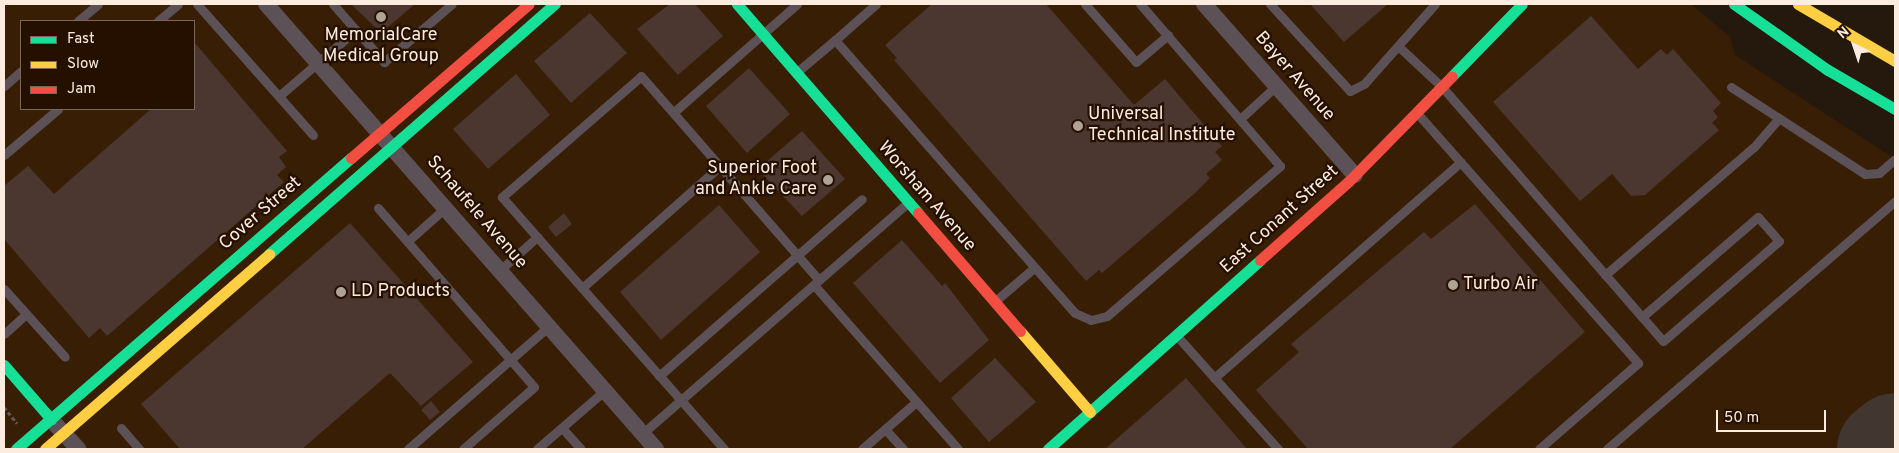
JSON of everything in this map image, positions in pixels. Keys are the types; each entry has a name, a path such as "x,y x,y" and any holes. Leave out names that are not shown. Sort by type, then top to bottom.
{"street":[{"name":"Schaufele Avenue","path":"266,4 656,449"},
{"name":"Cover Street","path":"16,449 529,4"},
{"name":"Cover Street","path":"45,449 555,4"},
{"name":"Worsham Avenue","path":"737,4 1090,412"},
{"name":"Bayer Avenue","path":"1204,4 1356,175"},
{"name":"East Conant Street","path":"1048,449 1356,175 1522,4"},
{"path":"1734,4 1821,65 1895,109"},
{"path":"1798,4 1895,60"},
{"path":"4,365 78,449"}],"lane":[{"path":"79,20 98,4"},
{"path":"159,20 178,4"},
{"path":"197,4 313,135"},
{"path":"333,4 384,62 452,4"},
{"path":"674,112 797,4"},
{"path":"796,73 876,4"},
{"path":"1085,4 1136,62 1168,34"},
{"path":"835,40 1075,313 1091,320 1107,316 1280,166 1168,34 1140,4"},
{"path":"1270,4 1350,91 1364,84 1435,4"},
{"path":"279,96 356,30"},
{"path":"1398,46 1442,88 1662,341 1779,241 1758,217 1642,317"},
{"path":"4,86 20,72"},
{"path":"724,449 502,197 641,76 798,255 816,282 916,402 958,449"},
{"path":"1240,119 1276,86"},
{"path":"1731,87 1865,174 1879,173 1895,159"},
{"path":"4,156 57,110"},
{"path":"1417,113 1638,363 1539,449"},
{"path":"1605,275 1754,147 1779,118"},
{"path":"1214,378 1461,162"},
{"path":"582,288 720,166"},
{"path":"659,376 862,199"},
{"path":"1607,449 1895,200"},
{"path":"642,433 908,203"},
{"path":"378,208 534,387 462,449"},
{"path":"408,242 445,208"},
{"path":"500,270 537,237"},
{"path":"994,302 1034,268"},
{"path":"4,289 65,357"},
{"path":"4,334 26,314"},
{"path":"408,449 549,326"},
{"path":"1177,336 1278,449"},
{"path":"537,449 605,390"},
{"path":"862,449 916,402"},
{"path":"121,428 139,449"},
{"path":"562,428 581,449"},
{"path":"885,429 903,449"}],"path":[{"path":"4,407 21,427"}],"shaded area":[{"path":"4,4 1691,4 1730,37 1735,55 1895,159 1895,449 4,449"}],"building":[{"name":"MemorialCare Medical Group","path":"351,4 415,4 381,33"},
{"path":"670,4 695,4 723,36 678,75 637,29"},
{"name":"Universal Technical Institute","path":"932,4 1046,4 1134,105 1165,79 1222,146 1215,152 1222,160 1206,174 1210,178 1195,193 1102,273 1099,270 1086,281 894,60 897,58 885,45"},
{"path":"1310,4 1388,4 1344,42"},
{"path":"590,13 627,53 571,103 534,61"},
{"path":"1591,16 1638,69 1661,49 1667,55 1673,49 1721,103 1713,111 1718,117 1712,123 1719,130 1645,195 1631,196 1612,174 1580,201 1493,102"},
{"path":"195,43 287,151 279,157 286,167 277,175 284,182 107,336 100,328 89,338 4,239 4,186 28,166 54,194 150,110 195,110"},
{"path":"749,68 790,114 747,153 706,106"},
{"path":"516,74 550,115 488,169 453,129"},
{"path":"802,131 845,179 802,216 761,173 771,164 767,161"},
{"name":"Turbo Air","path":"1475,204 1585,332 1450,449 1308,449 1256,390 1299,352 1291,344 1424,232 1431,239"},
{"path":"719,205 760,252 661,340 620,292"},
{"path":"564,213 572,224 556,237 548,227"},
{"name":"LD Products","path":"350,223 473,362 421,406 390,373 302,449 180,449 141,404"},
{"path":"902,240 942,286 945,283 989,340 940,383 853,283"},
{"path":"995,358 1036,402 989,442 951,398"},
{"path":"1186,378 1247,449 1105,449"},
{"path":"431,401 440,412 430,420 421,410"}],"runway":[{"path":"1886,449 1895,442"}],"traffic: fast":[{"path":"269,254 555,4"},
{"path":"737,4 918,213"},
{"path":"1452,76 1522,4"},
{"path":"1734,4 1828,70 1895,109"},
{"path":"16,449 351,158"},
{"path":"1048,449 1260,260"},
{"path":"4,365 51,419"}],"traffic: slow":[{"path":"1798,4 1895,61"},
{"path":"45,449 269,254"},
{"path":"1020,331 1090,412"}],"traffic: jam":[{"path":"351,158 529,4"},
{"path":"1260,260 1348,182 1452,76"},
{"path":"918,213 1020,331"}],"place":[{"name":"MemorialCare Medical Group","path":"381,17"},
{"name":"Universal Technical Institute","path":"1078,126"},
{"name":"Superior Foot and Ankle Care","path":"828,180"},
{"name":"Turbo Air","path":"1453,285"},
{"name":"LD Products","path":"341,292"}]}
